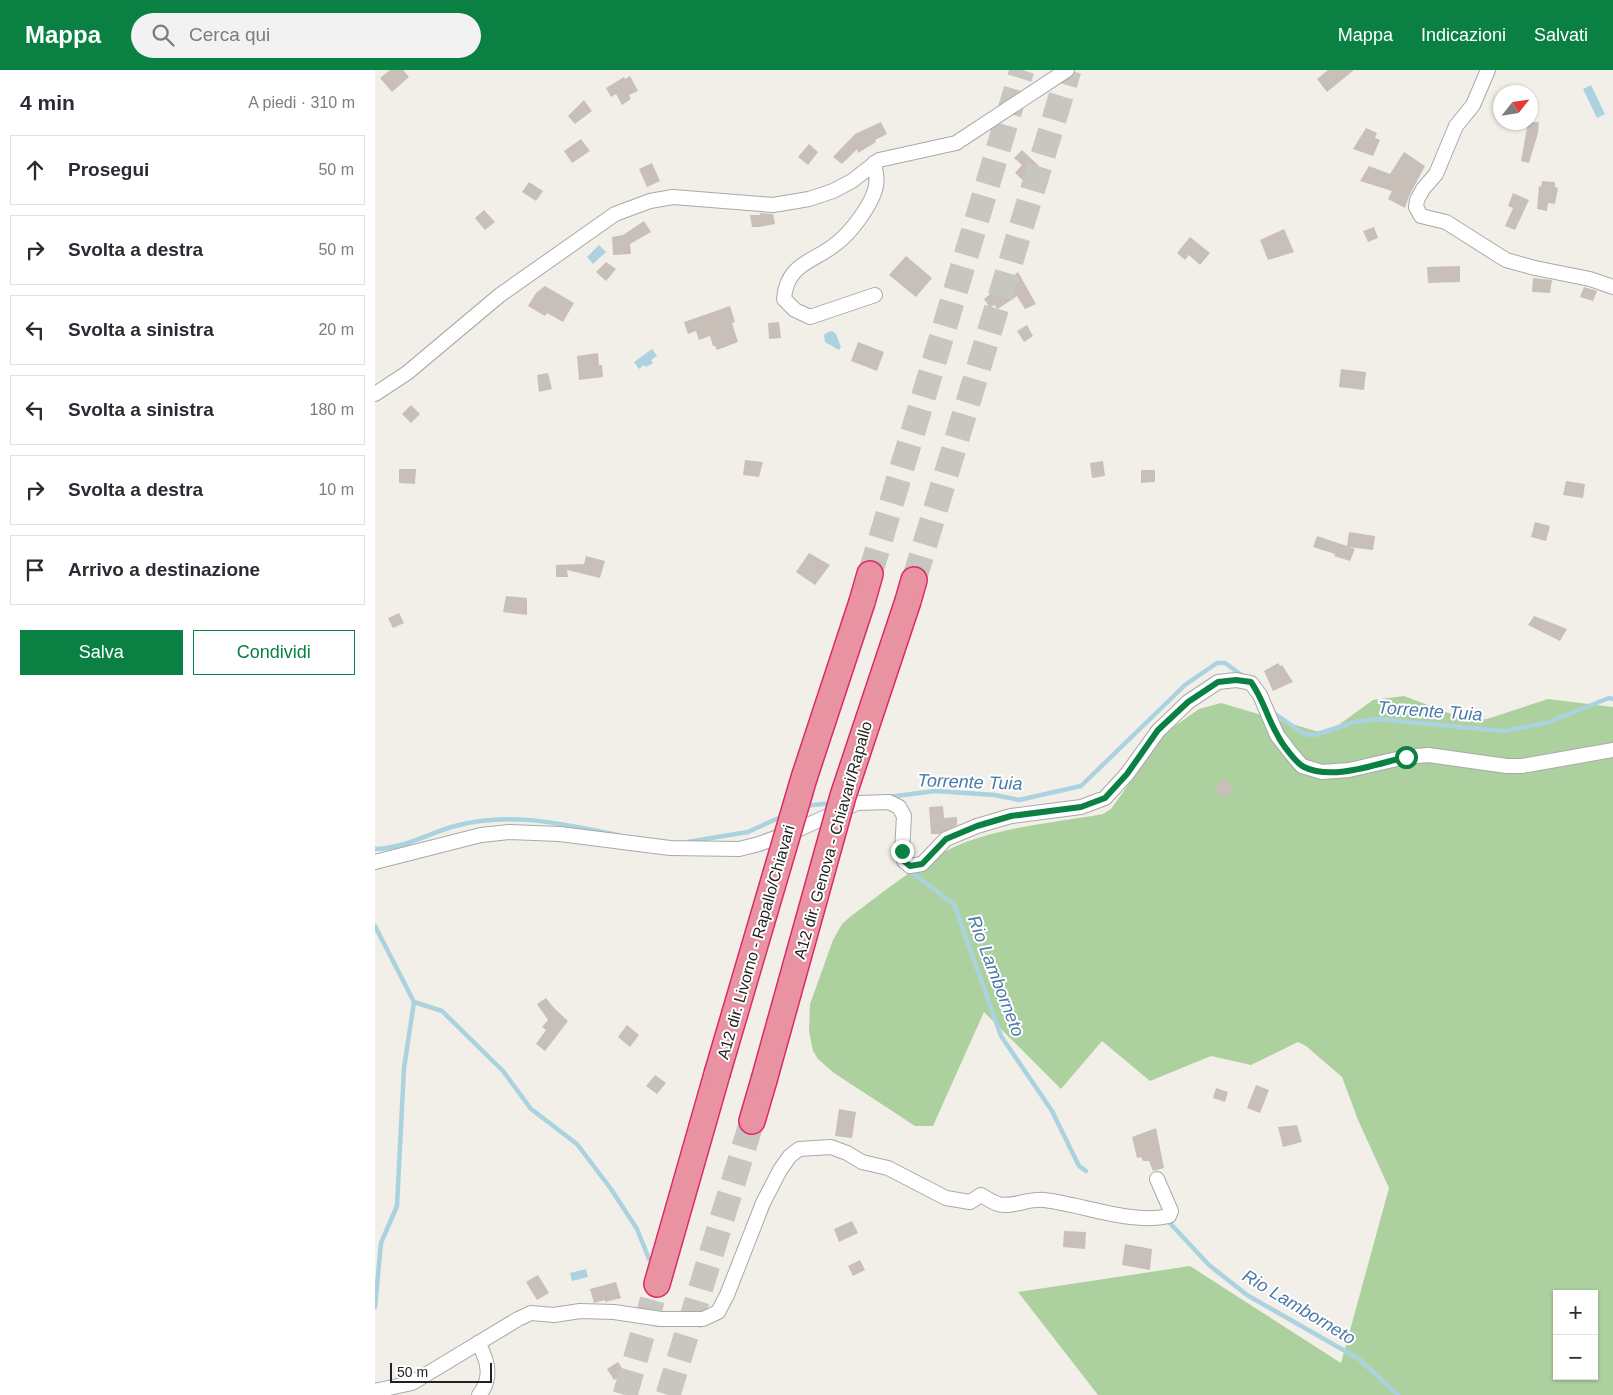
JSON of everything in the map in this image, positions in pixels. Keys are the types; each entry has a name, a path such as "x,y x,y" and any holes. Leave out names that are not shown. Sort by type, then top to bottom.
{"highway":[{"name":"A12 dir. Livorno - Rapallo/Chiavari","path":"657,1284 804,778 870,574"},
{"name":"A12 dir. Genova - Chiavari/Rapallo","path":"752,1121 843,796 911,590"}],"street":[{"path":"375,394 407,373 500,295 615,214 650,201 673,197 773,205 809,199 839,188 879,160 956,143 1067,70"},
{"path":"1488,70 1473,105 1455,126 1436,174 1423,189 1417,200 1416,206 1421,216 1446,222 1505,260 1591,279 1613,287"},
{"path":"874,163 877,174 875,190 862,215 837,244 808,260 791,276 785,285 785,299 795,310 810,317 875,295"},
{"path":"375,862 481,835 509,832 560,834 670,848 739,849 767,841 857,803 889,802 899,807 904,816 902,851 904,861 910,866 922,864 946,839 977,826 1011,816 1081,807 1105,798 1127,774 1158,730 1188,702 1218,682 1236,680 1251,682 1260,695 1277,735 1302,766 1322,772 1349,770 1406,757 1428,755 1490,764 1522,766 1613,750"},
{"path":"375,1391 412,1383 531,1313 554,1315 580,1311 614,1312 661,1319 686,1319 703,1318 717,1312 727,1295 763,1203 780,1170 790,1156 799,1150 831,1147 847,1153 862,1162 888,1168 946,1198 960,1201 970,1202 981,1195 998,1204 1007,1205 1029,1200 1043,1200 1155,1219 1169,1216 1171,1211 1157,1179"},
{"path":"478,1343 486,1357 487,1371 485,1387 479,1395"}],"green space":[{"path":"1404,696 1467,720 1487,719 1548,699 1613,707 1613,1395 1098,1395 1018,1292 1190,1266 1341,1363 1389,1188 1358,1120 1342,1077 1306,1046 1298,1042 1251,1065 1211,1056 1150,1081 1102,1041 1061,1089 984,1012 933,1126 915,1126 834,1073 818,1059 813,1051 809,1031 810,1004 833,940 842,924 903,877 931,859 961,844 994,833 1103,814 1111,809 1165,733 1199,709 1221,703 1326,734 1373,700"}],"water":[{"path":"1591,85 1605,114 1597,118 1583,89"},
{"path":"599,245 606,252 593,264 587,257"},
{"path":"832,331 836,334 841,347 839,350 825,342 824,335"},
{"path":"652,349 657,356 651,360 653,363 646,367 644,365 639,369 634,362"},
{"path":"586,1269 588,1277 572,1281 570,1273"}],"building":[{"path":"390,70 403,70 409,77 392,92 380,78"},
{"path":"1328,70 1354,70 1327,92 1317,79"},
{"path":"630,76 638,91 629,95 631,99 622,105 616,94 611,97 606,88 624,77 625,79"},
{"path":"584,100 592,111 575,124 568,116"},
{"path":"881,122 887,134 875,140 876,142 858,153 857,149 842,164 833,157 855,134"},
{"path":"1539,122 1538,133 1529,163 1521,161 1527,130 1538,130"},
{"path":"1366,128 1377,133 1375,138 1380,140 1373,156 1353,149"},
{"path":"1044,132 1052,138 1046,147 1036,141"},
{"path":"581,139 590,151 572,163 564,151"},
{"path":"809,144 818,152 808,165 798,157"},
{"path":"1022,150 1039,166 1032,174 1035,176 1027,184 1015,173 1022,165 1014,158"},
{"path":"1404,152 1425,166 1409,196 1405,208 1388,199 1392,191 1360,181 1369,166 1390,174"},
{"path":"652,163 660,181 647,187 639,169"},
{"path":"1542,181 1555,182 1555,187 1558,188 1555,204 1548,203 1547,211 1537,209 1539,186 1541,187"},
{"path":"529,182 543,191 536,201 522,192"},
{"path":"1513,193 1529,200 1515,230 1505,226 1513,208 1508,206"},
{"path":"484,210 495,222 485,230 475,218"},
{"path":"760,213 773,214 775,224 752,227 750,215 760,215"},
{"path":"644,221 651,232 630,244 631,254 613,255 612,237 623,235"},
{"path":"1374,227 1378,238 1368,242 1363,231"},
{"path":"1284,229 1294,252 1268,260 1260,240"},
{"path":"1190,237 1210,253 1200,265 1189,255 1185,260 1177,253"},
{"path":"906,256 932,278 916,297 889,275"},
{"path":"606,262 616,269 606,281 596,272"},
{"path":"1460,266 1460,282 1428,283 1427,267"},
{"path":"1018,272 1036,304 1025,309 1017,296 998,309 994,305 990,308 984,299"},
{"path":"1533,278 1552,280 1550,293 1532,292"},
{"path":"545,286 574,303 563,322 547,313 545,316 528,306 536,293"},
{"path":"1584,287 1597,291 1593,301 1580,297"},
{"path":"730,306 735,322 732,323 738,342 717,350 713,346 710,336 699,340 696,331 688,334 684,322"},
{"path":"779,322 781,338 769,339 768,323"},
{"path":"1027,325 1033,336 1024,342 1017,331"},
{"path":"858,342 884,352 877,371 851,361"},
{"path":"598,353 603,377 579,380 577,356"},
{"path":"1341,369 1366,372 1364,390 1339,387"},
{"path":"548,373 552,389 539,392 537,375"},
{"path":"411,405 420,414 411,423 402,414"},
{"path":"745,460 763,462 759,477 743,475"},
{"path":"1103,461 1105,476 1092,478 1090,463"},
{"path":"399,469 416,469 415,484 399,483"},
{"path":"1141,470 1155,470 1155,482 1141,483"},
{"path":"1566,481 1585,484 1583,498 1563,495"},
{"path":"1535,522 1550,526 1546,541 1531,537"},
{"path":"1349,532 1375,536 1373,550 1348,547 1355,549 1350,561 1313,547 1317,536 1347,546"},
{"path":"809,553 830,565 815,585 796,572"},
{"path":"586,556 605,561 600,578 567,570 568,577 556,577 556,565 584,564"},
{"path":"506,596 527,598 527,615 503,612"},
{"path":"399,613 404,623 393,628 388,618"},
{"path":"1534,616 1567,629 1560,641 1528,625"},
{"path":"1278,663 1280,666 1282,665 1293,682 1273,691 1264,671"},
{"path":"1223,778 1234,787 1224,799 1213,790"},
{"path":"943,806 944,818 957,817 957,825 939,834 931,834 929,807"},
{"path":"546,998 568,1021 545,1051 536,1044 546,1030 542,1027 548,1020 537,1004"},
{"path":"627,1025 639,1035 630,1047 618,1037"},
{"path":"655,1075 666,1083 657,1094 646,1086"},
{"path":"1256,1085 1269,1090 1260,1113 1247,1108"},
{"path":"1216,1088 1228,1092 1225,1102 1213,1098"},
{"path":"839,1109 856,1112 852,1138 835,1136"},
{"path":"1297,1125 1302,1142 1283,1147 1278,1127"},
{"path":"1156,1128 1164,1168 1153,1171 1149,1161 1143,1161 1141,1157 1137,1158 1132,1137"},
{"path":"852,1221 858,1233 839,1242 834,1229"},
{"path":"1064,1231 1086,1232 1085,1249 1063,1247"},
{"path":"1125,1244 1152,1249 1150,1270 1122,1265"},
{"path":"860,1260 865,1270 853,1276 848,1266"},
{"path":"538,1275 549,1293 537,1300 526,1282"},
{"path":"616,1282 621,1298 594,1303 590,1289"},
{"path":"618,1362 625,1373 614,1380 607,1369"}],"waterway":[{"name":"Torrente Tuia","path":"888,797 935,791 995,795 1019,800 1081,786 1185,685 1217,663 1225,663 1243,676"},
{"name":"Torrente Tuia","path":"1271,711 1304,734 1314,735 1355,722 1377,719 1504,731 1546,723 1609,698 1613,699"},
{"name":"Torrente Tuia","path":"803,806 833,803"},
{"name":"Torrente Tuia","path":"687,842 748,832 785,815"},
{"name":"Torrente Tuia","path":"375,849 406,844 455,826 496,820 516,819 557,823 618,835"},
{"name":"Rio Lamborneto","path":"908,870 954,904 1001,1036 1052,1111 1079,1166 1086,1171"},
{"path":"375,926 414,1002 404,1068 397,1206 381,1243 375,1307"},
{"path":"414,1002 442,1011 503,1071 531,1109 577,1144 611,1189 637,1229 649,1259"},
{"name":"Rio Lamborneto","path":"1167,1220 1209,1265 1247,1295 1359,1359 1398,1395"}],"tunnel":[{"path":"870,574 1022,70"},
{"path":"914,580 1069,70"},
{"path":"668,1395 752,1121"},
{"path":"625,1395 657,1284"}],"route":[{"path":"902,851 904,861 910,866 922,864 946,839 977,826 1011,816 1081,807 1105,798 1127,774 1158,730 1188,702 1218,682 1236,680 1251,682 1260,695 1277,735 1302,766 1322,772 1349,770 1406,757"}]}
